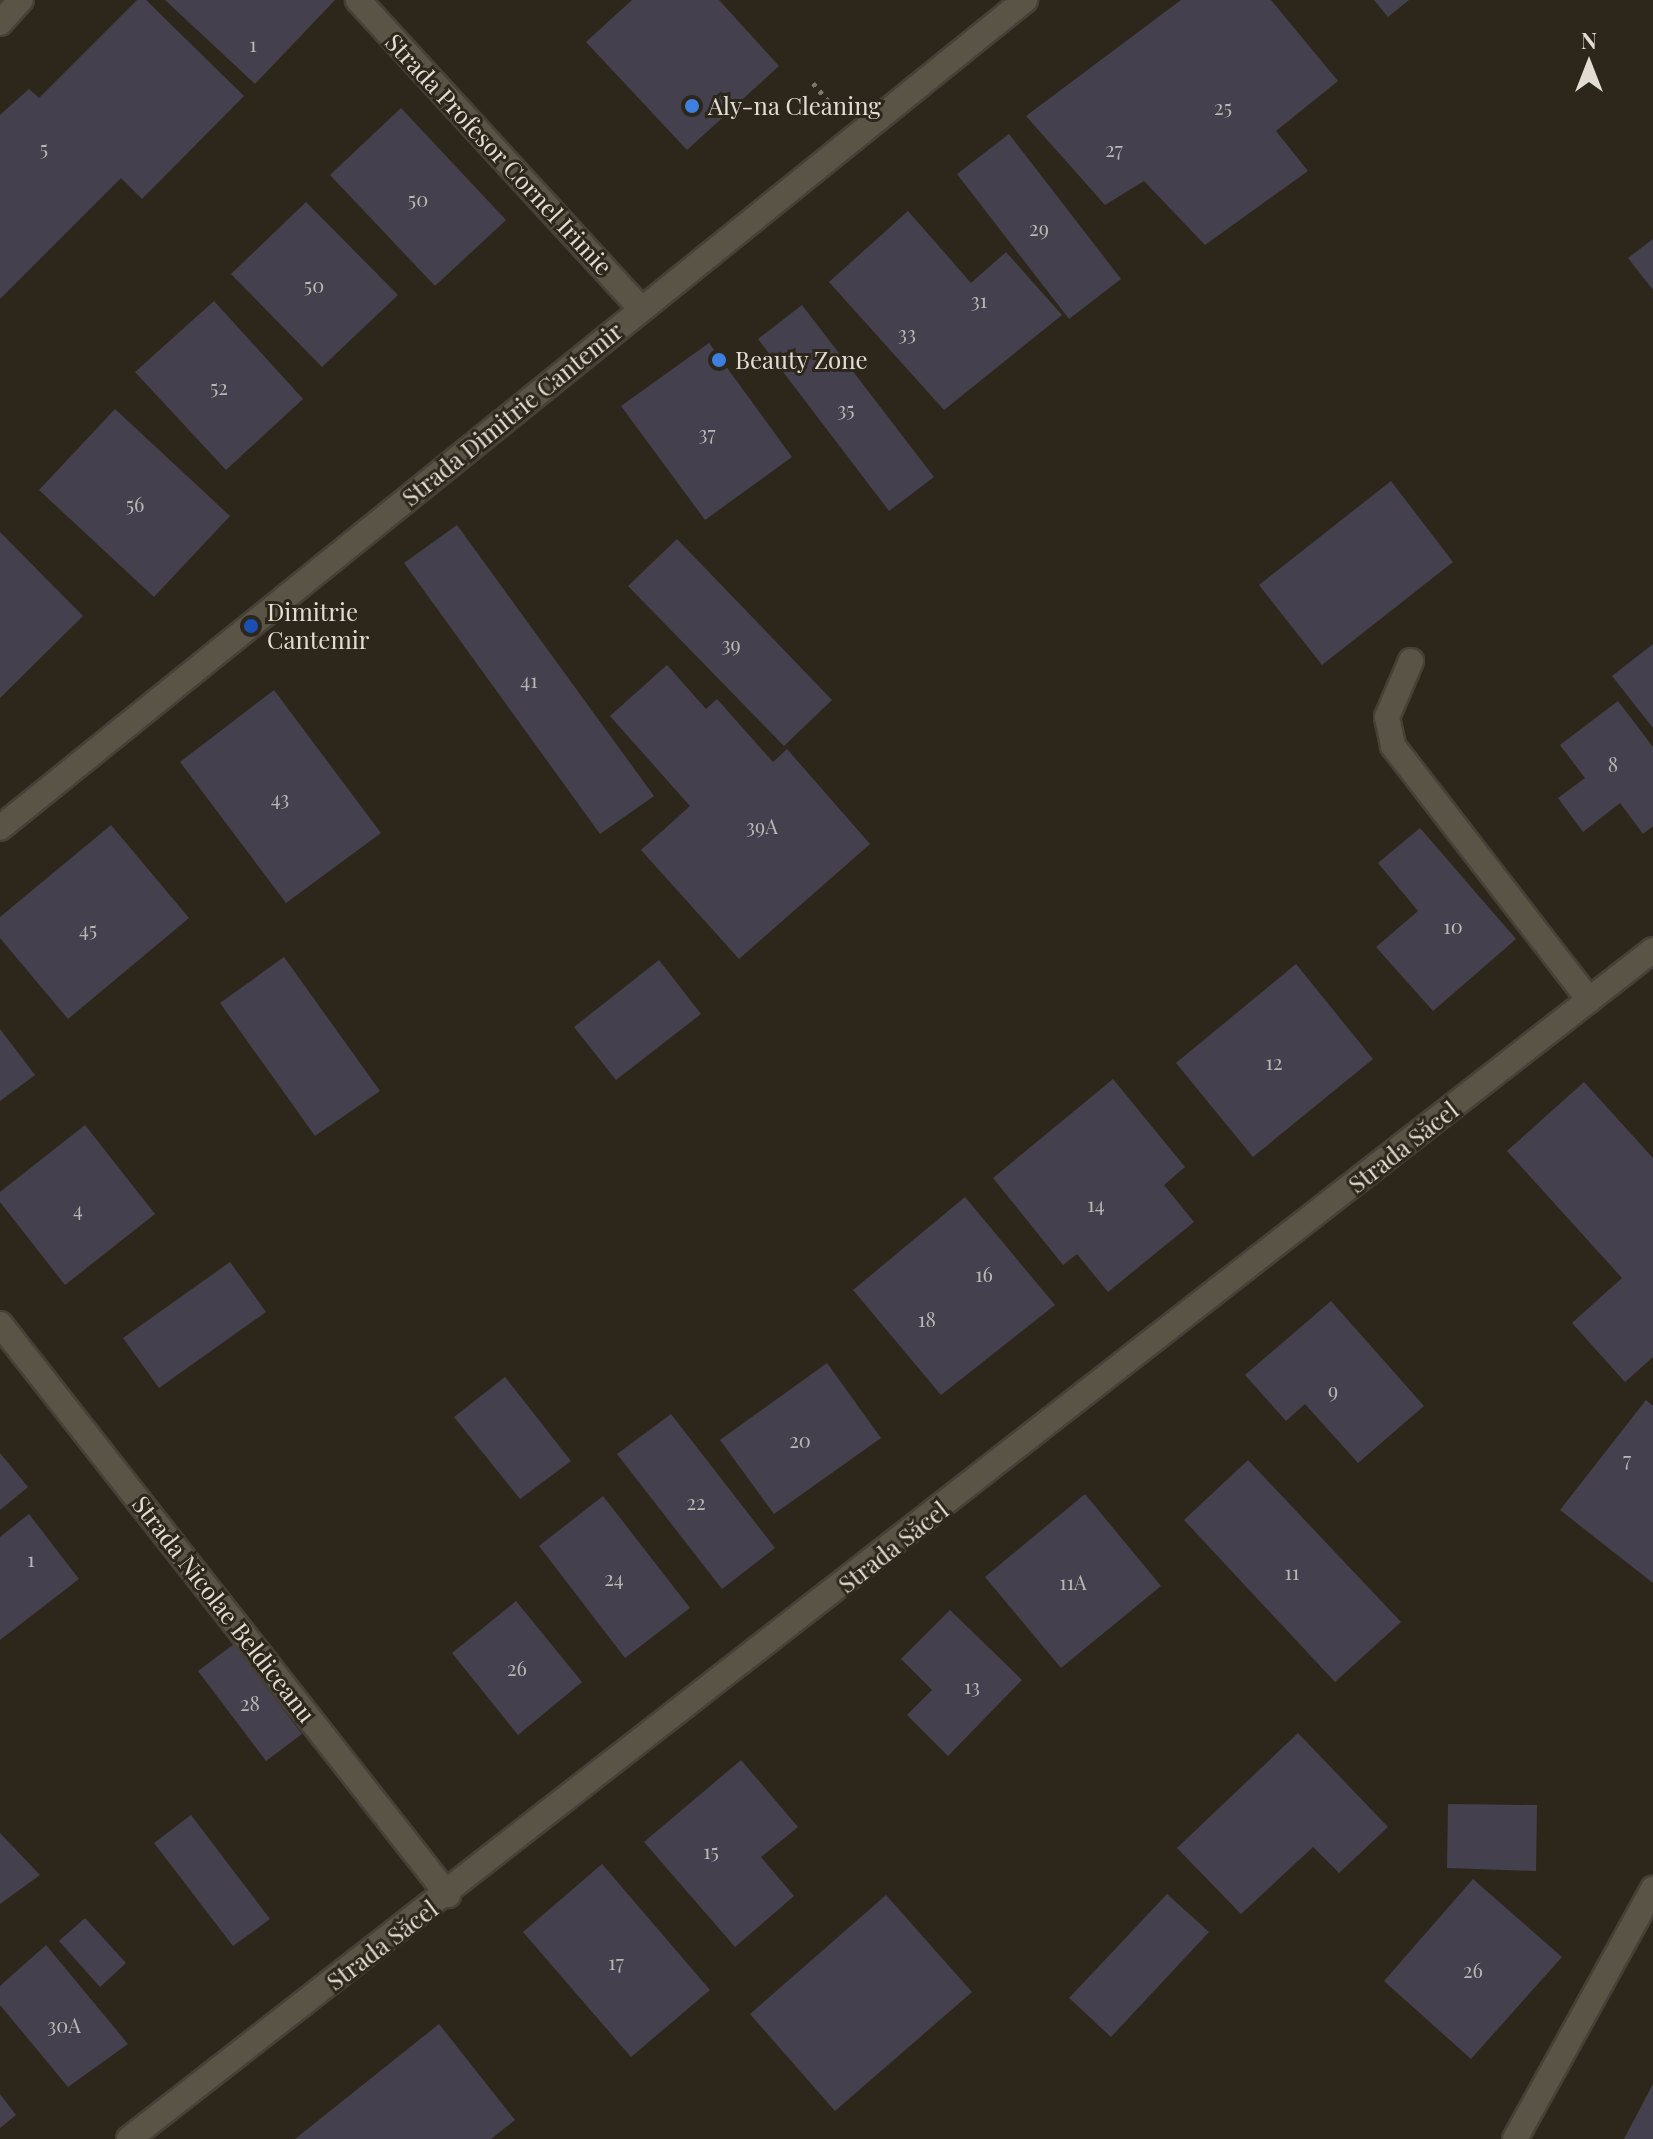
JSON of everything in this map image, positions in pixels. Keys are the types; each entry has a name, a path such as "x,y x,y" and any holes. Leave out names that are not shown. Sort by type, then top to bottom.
{"street":[{"path":"0,23 21,0"},
{"name":"Strada Profesor Cornel Irimie","path":"358,0 641,309"},
{"name":"Strada Dimitrie Cantemir","path":"0,828 1025,0"},
{"path":"1411,661 1390,702 1393,746 1589,1000"},
{"name":"Strada Săcel","path":"129,2139 448,1895 1653,950"},
{"name":"Strada Nicolae Beldiceanu","path":"0,1324 448,1895"},
{"path":"1515,2139 1653,1889"}],"building":[{"path":"137,0 146,0 244,96 142,199 121,178 0,299 0,115 29,89 39,98"},
{"path":"165,0 335,0 255,84"},
{"path":"632,0 719,0 779,66 687,150 586,42"},
{"path":"1181,0 1271,0 1338,81 1276,131 1308,171 1205,245 1144,181 1105,205 1026,116"},
{"path":"1374,0 1409,0 1388,17"},
{"path":"401,108 506,220 435,286 330,175"},
{"path":"1009,134 1121,279 1069,319 957,174"},
{"path":"306,202 398,295 322,367 231,274"},
{"path":"908,211 971,283 1006,252 1062,315 944,410 829,282"},
{"path":"1653,239 1653,290 1628,258"},
{"path":"214,301 303,399 226,470 135,372"},
{"path":"802,305 934,477 889,511 758,339"},
{"path":"709,343 792,457 705,520 621,406"},
{"path":"115,409 230,516 154,597 39,490"},
{"path":"1391,481 1453,562 1322,665 1259,585"},
{"path":"457,525 654,796 600,834 404,563"},
{"path":"0,532 83,616 0,698"},
{"path":"677,539 832,700 784,746 628,586"},
{"path":"1653,644 1653,728 1612,676"},
{"path":"667,665 706,709 717,699 773,762 787,749 870,844 739,959 641,850 690,806 610,716"},
{"path":"274,690 381,833 286,903 180,762"},
{"path":"1618,701 1653,747 1653,826 1643,834 1620,803 1583,832 1558,798 1585,778 1560,745"},
{"path":"111,825 189,918 68,1019 0,938 0,917"},
{"path":"1420,828 1516,939 1433,1011 1376,947 1418,911 1378,863"},
{"path":"284,957 380,1091 315,1136 220,1003"},
{"path":"659,960 701,1014 616,1080 574,1027"},
{"path":"1296,964 1373,1059 1253,1157 1176,1063"},
{"path":"0,1029 35,1075 0,1101"},
{"path":"1113,1079 1185,1167 1164,1185 1194,1222 1108,1292 1077,1254 1063,1265 993,1178"},
{"path":"1584,1082 1653,1158 1653,1357 1625,1382 1572,1323 1622,1278 1507,1151"},
{"path":"85,1125 155,1214 65,1285 0,1202 0,1192"},
{"path":"965,1197 1055,1305 941,1395 853,1290"},
{"path":"230,1262 266,1312 159,1388 123,1338"},
{"path":"1331,1301 1424,1406 1358,1463 1305,1404 1286,1421 1245,1375"},
{"path":"827,1363 881,1438 774,1514 720,1440"},
{"path":"505,1377 571,1461 520,1499 454,1417"},
{"path":"1646,1400 1653,1406 1653,1583 1560,1510"},
{"path":"671,1414 775,1548 722,1589 617,1454"},
{"path":"0,1453 28,1487 0,1510"},
{"path":"1248,1460 1401,1622 1335,1682 1184,1520"},
{"path":"1085,1494 1161,1586 1061,1668 985,1577"},
{"path":"603,1496 690,1608 625,1658 539,1546"},
{"path":"29,1514 79,1579 0,1640 0,1537"},
{"path":"516,1601 582,1682 518,1735 452,1653"},
{"path":"950,1610 1022,1680 948,1756 907,1715 932,1690 901,1659"},
{"path":"234,1644 302,1734 266,1761 198,1671"},
{"path":"1298,1733 1388,1827 1339,1873 1313,1847 1241,1914 1177,1848"},
{"path":"741,1760 798,1827 761,1857 794,1896 735,1947 644,1842"},
{"path":"1448,1804 1537,1805 1536,1871 1447,1868"},
{"path":"191,1815 270,1919 233,1946 154,1843"},
{"path":"0,1833 40,1875 0,1904"},
{"path":"602,1864 710,1990 631,2057 523,1932"},
{"path":"1473,1879 1562,1957 1471,2059 1384,1981"},
{"path":"1167,1894 1209,1932 1111,2037 1069,1998"},
{"path":"886,1895 972,1992 835,2111 750,2014"},
{"path":"85,1918 126,1963 100,1987 59,1941"},
{"path":"46,1945 128,2044 68,2087 0,2005 0,1986"},
{"path":"439,2024 515,2120 491,2139 295,2139"},
{"path":"1653,2084 1653,2139 1624,2139 1634,2120"},
{"path":"0,2094 16,2115 0,2128"}],"place":[{"name":"Aly-na Cleaning","path":"692,106"},
{"name":"Beauty Zone","path":"719,360"},
{"name":"Dimitrie Cantemir","path":"251,626"}]}
